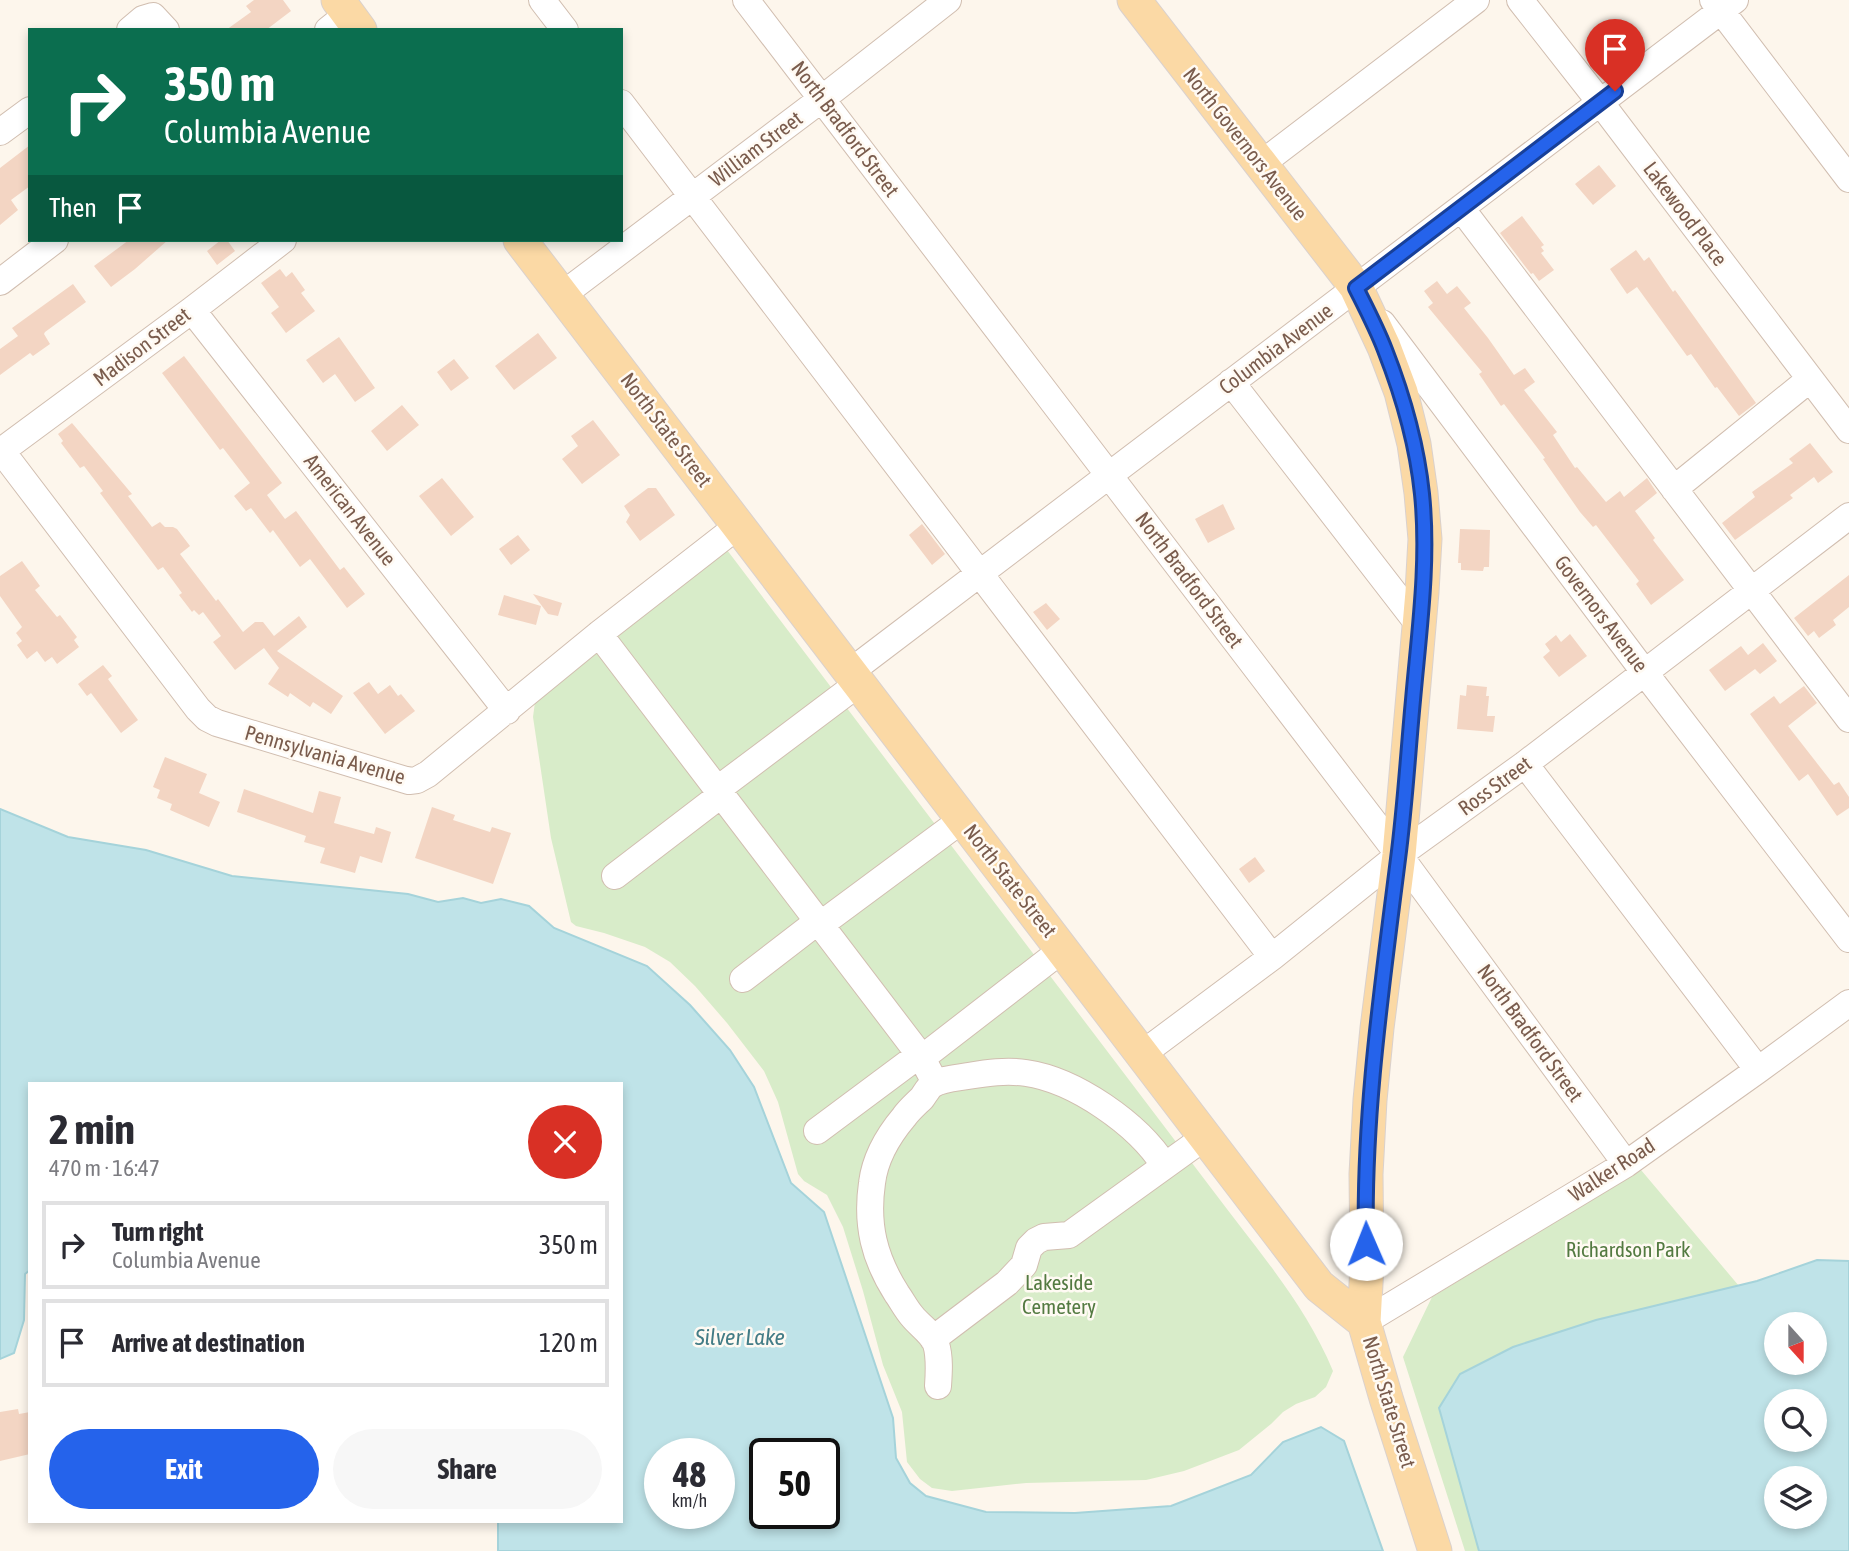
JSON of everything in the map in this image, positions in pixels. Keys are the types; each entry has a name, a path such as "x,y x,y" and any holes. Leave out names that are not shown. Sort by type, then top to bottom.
{"main road":[{"name":"North Governors Avenue","path":"1134,0 1356,288 1401,392 1414,444 1422,493 1424,539 1399,855 1370,1100 1364,1322"},
{"name":"North State Street","path":"522,242 1320,1286 1364,1322 1435,1551"}],"street":[{"path":"542,0 563,28"},
{"name":"North Bradford Street","path":"746,0 1399,855 1626,1164"},
{"name":"William Street","path":"562,295 948,0"},
{"path":"1261,164 1476,0"},
{"name":"Lakewood Place","path":"1520,0 1849,430"},
{"path":"1723,4 1849,179"},
{"name":"Columbia Avenue","path":"615,876 720,792 980,574 1600,102 1723,4"},
{"path":"133,28 143,19 153,16 164,28"},
{"path":"623,106 1272,957"},
{"path":"0,132 28,111"},
{"path":"1461,208 1849,719"},
{"path":"0,282 52,242"},
{"name":"Madison Street","path":"1,451 280,242"},
{"name":"Governors Avenue","path":"1356,288 1849,939"},
{"name":"American Avenue","path":"192,310 507,711"},
{"path":"1674,489 1810,379"},
{"path":"1231,382 1419,625"},
{"name":"Pennsylvania Avenue","path":"1,451 206,718 409,781 428,774 599,634 739,525"},
{"name":"Ross Street","path":"1142,1055 1272,957 1399,855 1525,764 1849,516"},
{"path":"599,634 920,1056 933,1084"},
{"path":"1525,764 1758,1070"},
{"path":"743,979 962,819"},
{"path":"817,1131 1063,949"},
{"name":"Walker Road","path":"1364,1322 1626,1164 1849,1003"},
{"path":"938,1386 937,1347 910,1314 887,1279 874,1244 869,1209 875,1168 883,1149 893,1130 933,1084 992,1072 1018,1072 1049,1078 1087,1096 1118,1118 1156,1152 1164,1166"},
{"path":"933,1339 1007,1283 1024,1265 1029,1248 1036,1241 1044,1237 1069,1235 1205,1137"}],"green space":[{"name":"Lakeside Cemetery","path":"727,550 1261,1253 1308,1322 1333,1371 1326,1387 1315,1397 1283,1412 1239,1450 1184,1471 1146,1480 1026,1483 952,1491 932,1488 920,1479 907,1462 902,1412 883,1365 843,1227 827,1195 804,1181 798,1174 778,1102 764,1071 727,1023 670,962 645,947 576,926 571,922 551,838 533,717 535,702"},
{"name":"Richardson Park","path":"1641,1170 1739,1286 1596,1320 1513,1347 1439,1409 1479,1551 1465,1551 1403,1357 1432,1297"}],"water":[{"name":"Silver Lake","path":"0,809 68,837 146,850 232,876 408,894 438,902 463,898 481,903 501,899 529,906 554,928 647,966 690,1005 730,1050 754,1087 791,1183 824,1212 893,1418 896,1458 910,1483 926,1496 986,1512 1075,1513 1171,1506 1251,1475 1283,1442 1321,1427 1344,1441 1383,1551 498,1551 498,1523 623,1523 623,1082 28,1082 28,1272 25,1274 24,1320 14,1353 0,1359"},
{"path":"1817,1260 1849,1261 1849,1551 1479,1551 1439,1408 1460,1374 1513,1347 1596,1320 1757,1281"}],"building":[{"path":"254,0 283,0 291,11 269,28 229,28 251,12 246,6"},
{"path":"28,147 28,187 11,200 18,210 0,225 0,168"},
{"path":"1599,165 1616,186 1593,205 1575,184"},
{"path":"1522,216 1544,245 1541,247 1544,251 1541,253 1554,270 1539,281 1500,233"},
{"path":"126,242 166,242 111,287 94,266"},
{"path":"218,242 228,242 235,251 217,265 207,251"},
{"path":"1636,250 1644,261 1649,257 1673,292 1675,290 1756,403 1739,416 1691,354 1687,356 1637,287 1627,294 1610,269"},
{"path":"280,269 286,277 292,272 305,290 301,293 315,311 286,333 271,313 279,307 261,283"},
{"path":"1437,281 1447,294 1457,286 1471,303 1464,308 1514,375 1525,368 1535,382 1524,390 1557,432 1553,435 1575,468 1577,467 1606,502 1620,491 1624,497 1647,478 1657,493 1635,511 1655,538 1653,540 1684,580 1651,605 1636,584 1639,581 1596,525 1593,527 1580,512 1543,459 1545,458 1504,404 1501,406 1479,374 1482,372 1428,307 1433,303 1424,291"},
{"path":"73,284 86,302 45,332 50,344 33,356 30,353 0,375 0,349 18,336 12,328"},
{"path":"538,333 557,358 514,390 495,366"},
{"path":"339,337 375,388 355,402 335,374 323,383 306,360"},
{"path":"184,356 282,483 267,495 285,519 296,511 340,570 344,567 365,594 347,608 310,559 300,567 273,530 270,533 251,508 246,511 234,496 250,483 223,448 220,450 162,373"},
{"path":"454,359 469,378 451,391 437,372"},
{"path":"402,405 419,425 387,451 371,431"},
{"path":"593,420 620,455 582,484 562,459 578,446 571,436"},
{"path":"72,423 132,494 128,496 152,527 160,522 165,527 177,529 190,546 180,554 243,632 255,622 263,622 274,636 299,616 307,627 277,651 343,696 331,714 313,702 310,707 290,693 288,697 268,684 279,668 264,648 235,670 213,642 221,636 203,612 199,615 194,610 192,612 163,567 158,570 100,493 103,491 84,466 80,468 61,443 63,441 58,434"},
{"path":"1810,443 1833,472 1818,483 1814,477 1790,495 1793,498 1735,540 1722,523 1755,497 1752,492 1793,463 1789,459"},
{"path":"442,478 474,517 451,536 419,496"},
{"path":"648,488 656,488 675,515 640,541 626,522 630,515 624,506"},
{"path":"1223,504 1235,529 1208,543 1195,519"},
{"path":"922,524 945,554 932,565 909,535"},
{"path":"1460,529 1490,530 1489,567 1484,567 1483,571 1461,570 1461,563 1458,563"},
{"path":"518,535 530,550 511,565 499,549"},
{"path":"22,561 40,586 35,590 77,637 74,640 79,647 57,664 52,657 45,662 37,651 27,659 17,645 22,641 16,633 22,627 0,596 0,576"},
{"path":"1849,575 1849,607 1833,620 1836,625 1819,638 1814,631 1808,636 1794,618"},
{"path":"533,594 562,603 558,616 548,614"},
{"path":"504,595 541,606 536,625 498,615"},
{"path":"1046,603 1060,619 1047,630 1033,612"},
{"path":"1570,634 1587,656 1559,677 1543,657 1550,651 1545,644 1556,635 1561,642"},
{"path":"1763,643 1777,661 1760,674 1755,669 1725,691 1709,670 1741,646 1748,655"},
{"path":"103,665 112,676 108,679 138,720 121,733 91,693 87,696 78,684"},
{"path":"369,682 378,694 390,685 415,711 385,734 353,693"},
{"path":"1467,685 1487,687 1487,716 1495,716 1493,732 1457,729 1460,695 1466,696"},
{"path":"1804,686 1817,703 1788,726 1834,785 1839,782 1849,797 1849,808 1837,816 1808,774 1799,781 1750,714 1774,696 1780,704"},
{"path":"165,757 207,774 199,793 220,802 209,827 170,810 172,804 157,798 160,790 153,787"},
{"path":"244,789 313,813 319,791 341,797 334,823 374,834 376,827 391,832 382,863 360,856 355,873 320,863 325,848 304,842 306,836 237,812"},
{"path":"432,807 455,815 453,820 490,832 492,827 511,833 493,884 415,858"},
{"path":"1255,857 1265,871 1249,883 1239,869"},
{"path":"18,1409 19,1414 28,1412 28,1454 0,1461 0,1412"}],"route":[{"path":"1366,1244 1370,1100 1399,855 1422,592 1424,539 1422,493 1414,444 1401,392 1356,288 1615,91"}]}
